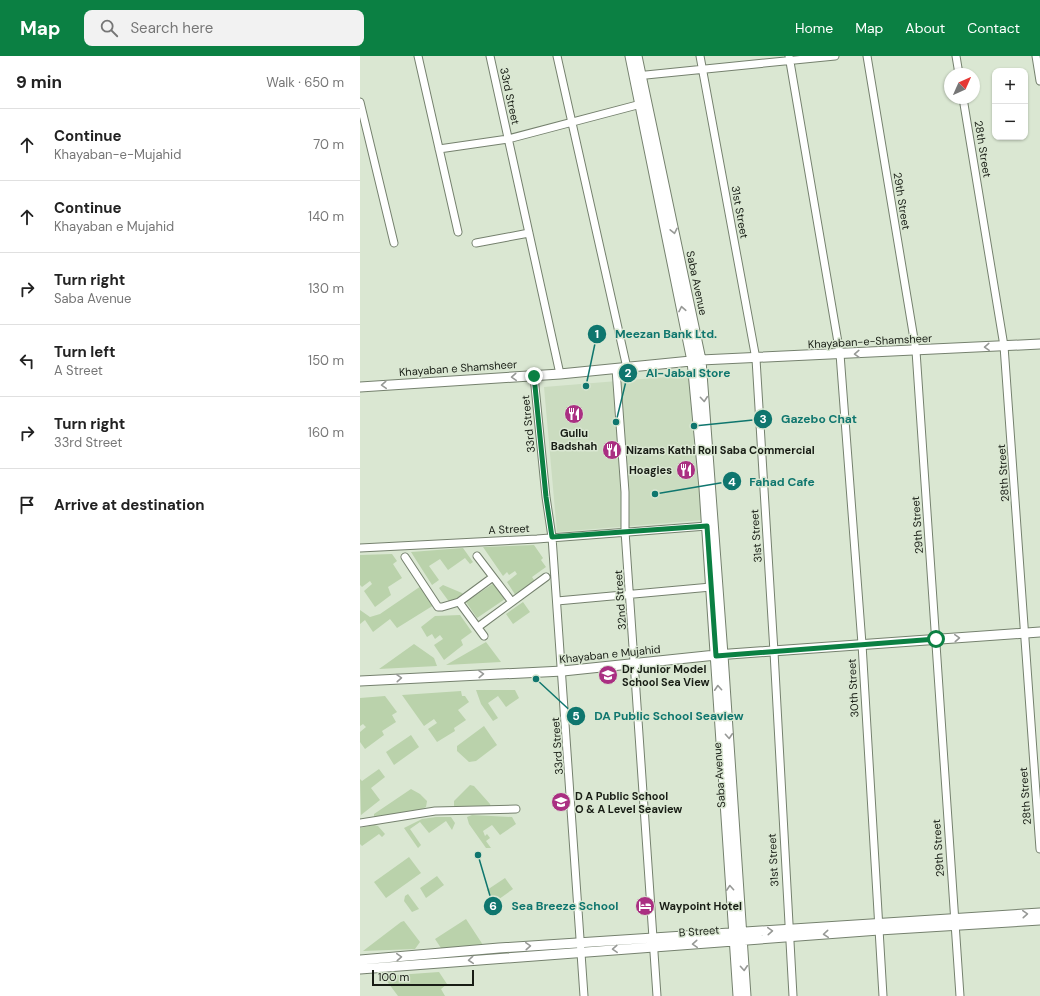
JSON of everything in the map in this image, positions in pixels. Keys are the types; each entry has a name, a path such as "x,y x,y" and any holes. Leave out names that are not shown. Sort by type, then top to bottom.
{"main road":[{"name":"Saba Avenue","path":"630,56 638,75 696,361 719,655 738,937 738,996"},
{"name":"Saba Avenue","path":"637,56 640,104 696,361 711,588 719,655"},
{"name":"Khayaban-e-Shamsheer","path":"696,361 1040,344"},
{"name":"Khayaban e Shamsheer","path":"360,386 534,376 696,361"},
{"name":"Khayaban e Mujahid","path":"360,681 563,671 719,655 1040,632"},
{"name":"B Street","path":"954,922 1040,913"},
{"name":"B Street","path":"360,960 654,943 879,926 954,922 1040,920"},
{"name":"Saba Avenue","path":"738,937 746,996"},
{"name":"B Street","path":"360,969 580,947"}],"street":[{"path":"418,56 458,232"},
{"name":"33rd Street","path":"490,56 560,374"},
{"path":"557,56 627,368"},
{"name":"31st Street","path":"700,56 756,358 774,652 788,934 793,996"},
{"path":"638,75 703,69 789,58 835,56"},
{"name":"29th Street","path":"867,56 916,351 960,996"},
{"path":"956,56 958,68"},
{"path":"1036,56 1040,81"},
{"name":"30th Street","path":"789,58 840,354 862,644 883,996"},
{"path":"360,102 394,243"},
{"path":"439,149 508,139 640,104"},
{"name":"28th Street","path":"964,104 1004,346 1026,633 1040,849"},
{"path":"476,243 529,233"},
{"name":"32nd Street","path":"616,369 625,492 625,531 657,996"},
{"name":"33rd Street","path":"534,376 546,497 552,537 563,671 584,996"},
{"name":"A Street","path":"360,548 707,526"},
{"path":"477,556 512,602"},
{"path":"405,557 438,607 458,602 493,577"},
{"path":"478,627 546,577"},
{"path":"557,600 711,588"},
{"path":"458,602 484,636"},
{"path":"360,823 435,811 516,809"}],"shaded area":[{"path":"691,375 704,520 557,532 544,387"},
{"path":"534,545 543,558 541,560 546,567 532,577 536,583 516,596 507,582 517,574 515,571 509,575 507,572 503,576 483,547"},
{"path":"463,548 473,562 470,564 465,558 448,570 440,559 429,566 439,580 432,585 411,552"},
{"path":"392,554 397,561 393,564 402,578 388,587 391,595 375,607 364,591 372,584 370,581 362,587 360,585 360,555"},
{"path":"494,583 505,599 477,618 466,602"},
{"path":"443,585 463,594 450,603 439,588"},
{"path":"421,586 434,605 397,628 390,619 373,632 365,620 360,624 360,610 370,617 380,614"},
{"path":"523,602 530,612 513,624 506,614"},
{"path":"460,615 472,632 461,640 463,645 444,660 434,645 443,639 440,635 435,639 432,634 427,637 421,627 435,616"},
{"path":"486,642 501,662 446,665"},
{"path":"414,644 434,658 437,666 379,669"},
{"path":"476,690 515,690 519,698 506,707 498,696 488,703 498,718 493,721 481,704"},
{"path":"461,691 462,696 465,696 469,702 458,710 466,720 454,728 455,731 437,742 428,729 437,723 434,719 424,726 402,695"},
{"path":"385,696 397,712 392,715 396,722 382,731 384,735 365,749 360,742 360,732 366,727 363,724 360,726 360,698"},
{"path":"484,726 497,745 476,761 469,762 457,751 457,746"},
{"path":"411,735 419,747 394,765 386,752"},
{"path":"379,769 385,777 371,788 380,800 361,815 360,779 362,781"},
{"path":"470,785 474,786 491,807 454,806 454,801"},
{"path":"411,789 420,794 427,801 426,807 422,809 374,817 374,814"},
{"path":"472,815 512,817 516,824 500,835 492,825 483,831 485,836 487,834 490,838 486,841 491,848 486,848 469,824 467,817"},
{"path":"451,817 455,823 452,830 446,821 429,833 420,822 410,829 421,845 418,848 404,828 422,819"},
{"path":"374,825 378,826 385,834 382,837 379,834 362,846 360,844 360,828"},
{"path":"409,857 421,873 386,898 374,882"},
{"path":"437,876 444,885 426,898 420,888"},
{"path":"505,878 513,889 495,902 487,890"},
{"path":"408,894 419,909 412,912 404,901 405,896"},
{"path":"466,919 483,945 441,948 435,939"},
{"path":"404,921 420,942 415,949 363,951 401,922"},
{"path":"439,972 447,984 441,989 445,996 398,996 383,976"}],"place":[{"name":"Meezan Bank Ltd.","path":"586,386"},
{"name":"Gullu Badshah","path":"574,414"},
{"name":"Al-Jabal Store","path":"616,422"},
{"name":"Gazebo Chat","path":"694,426"},
{"name":"Nizams Kathi Roll Saba Commercial","path":"612,450"},
{"name":"Hoagies","path":"686,470"},
{"name":"Fahad Cafe","path":"655,494"},
{"name":"Dr Junior Model School Sea View","path":"608,675"},
{"name":"DA Public School Seaview","path":"536,679"},
{"name":"D A Public School O & A Level Seaview","path":"561,802"},
{"name":"Sea Breeze School","path":"478,855"},
{"name":"Waypoint Hotel","path":"645,906"}],"route":[{"path":"534,376 546,497 552,537 707,526 716,656 936,639"}]}
